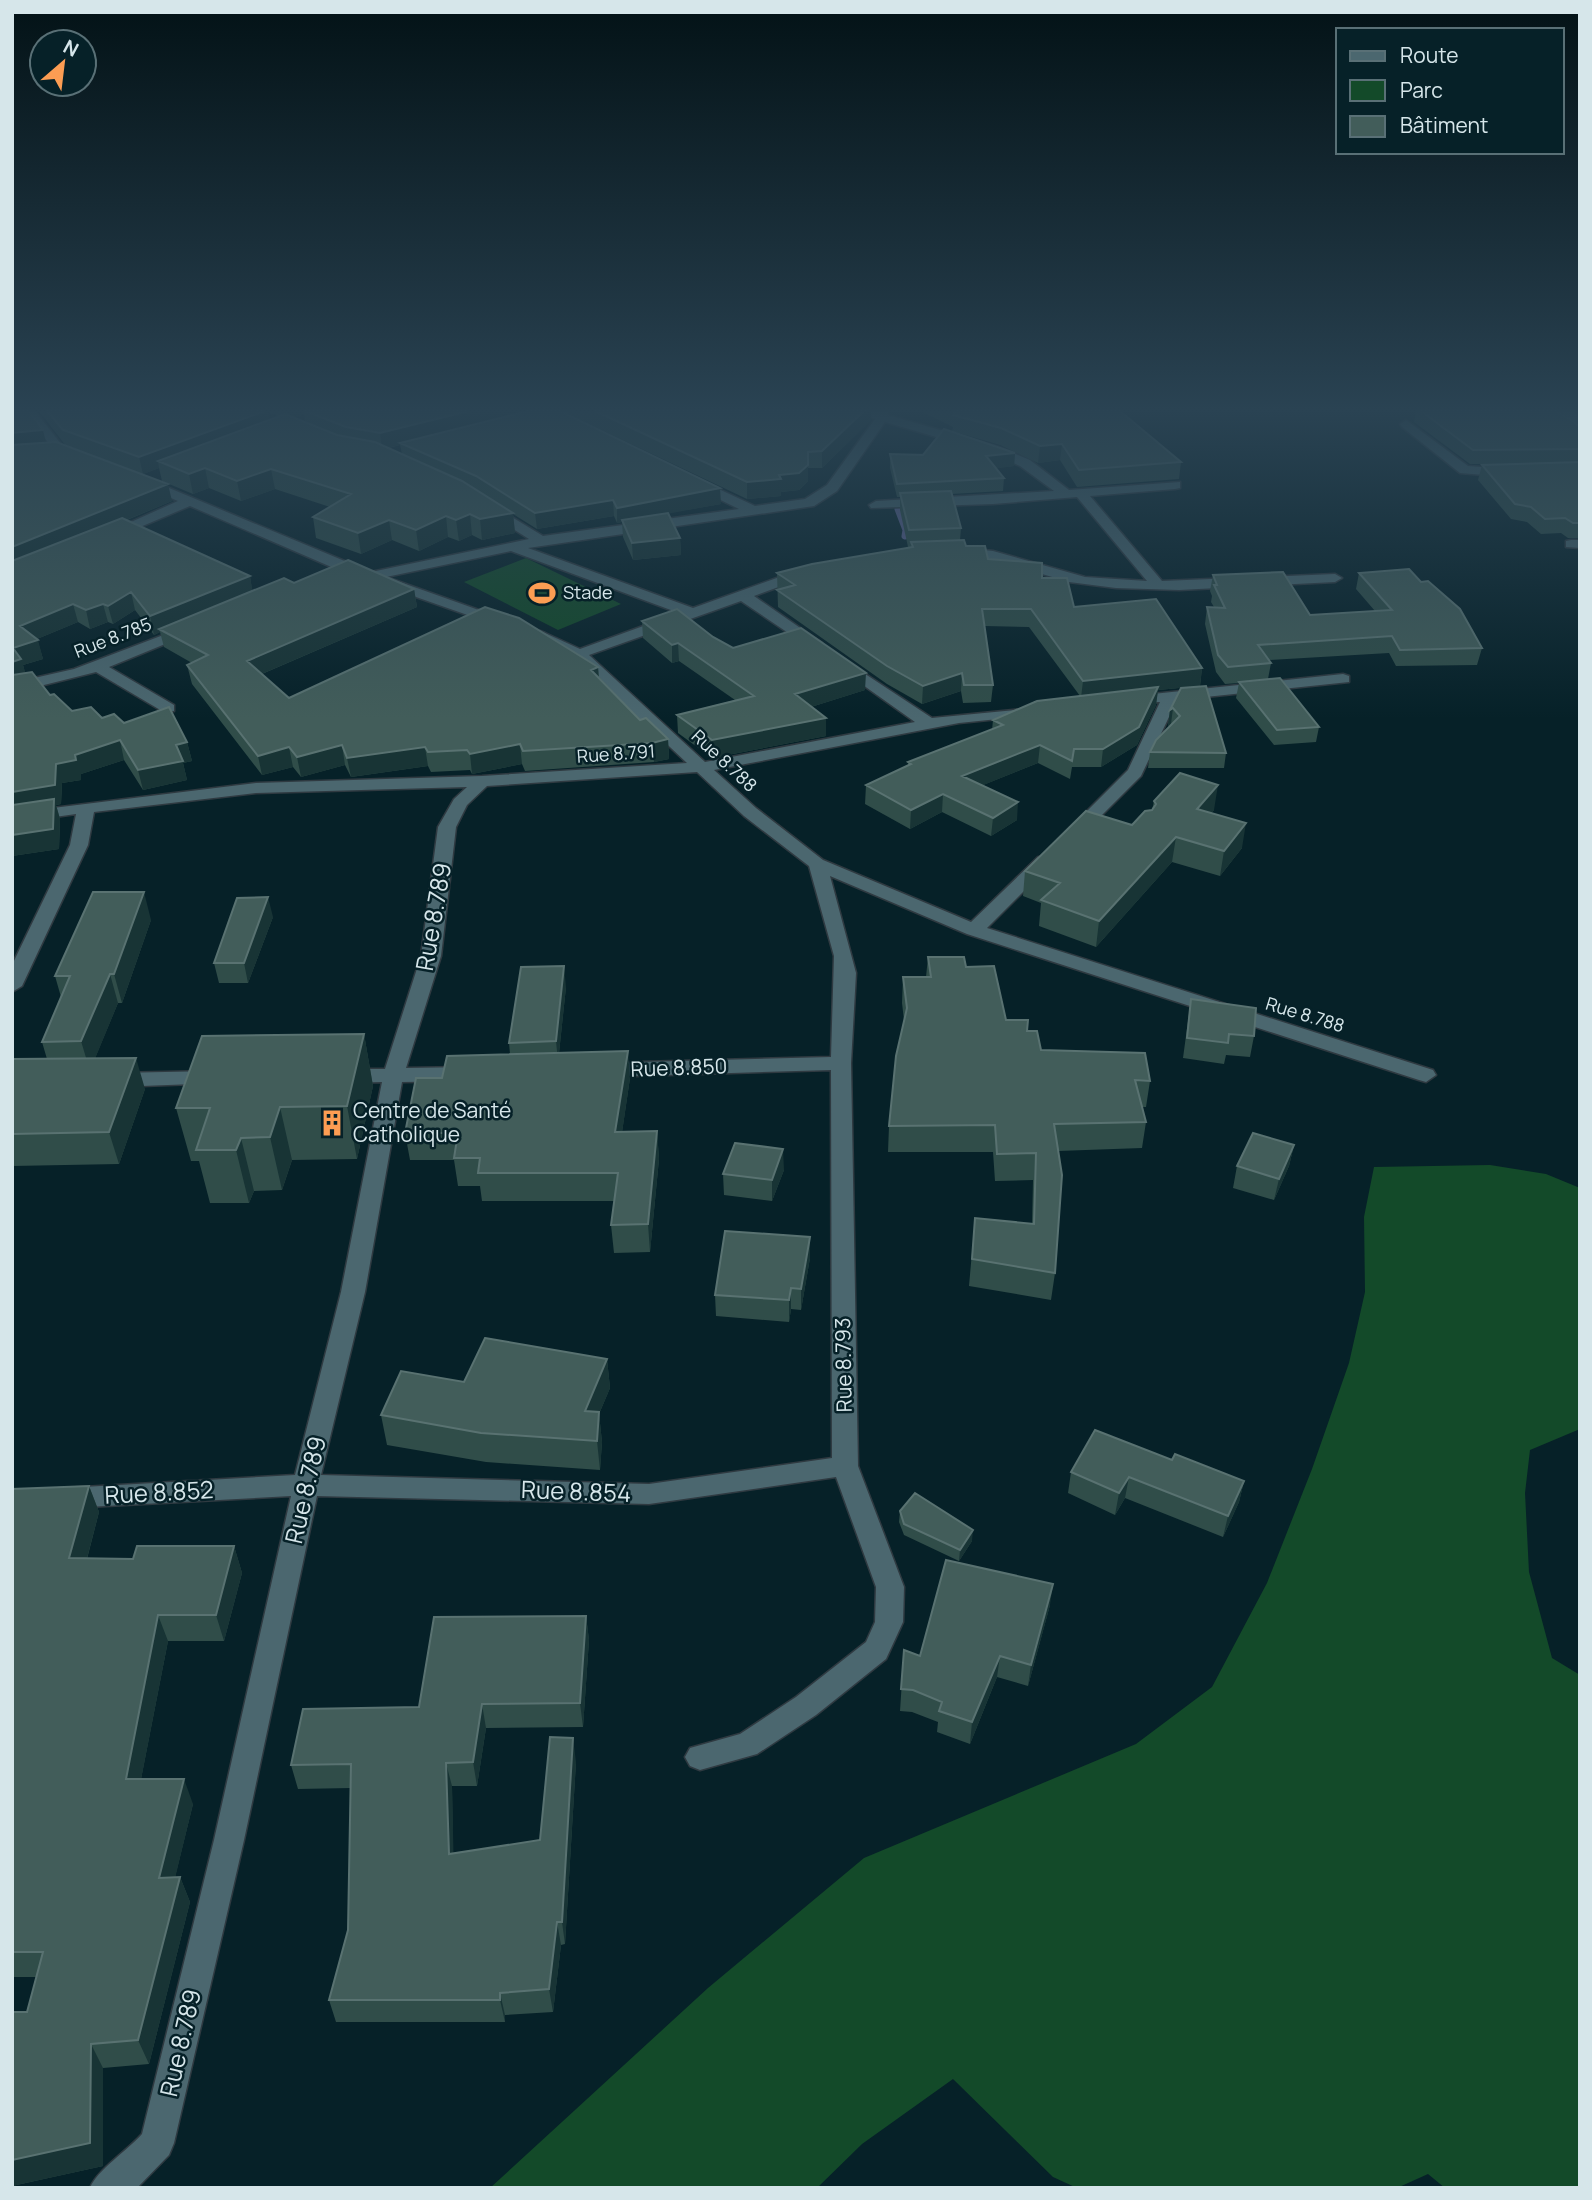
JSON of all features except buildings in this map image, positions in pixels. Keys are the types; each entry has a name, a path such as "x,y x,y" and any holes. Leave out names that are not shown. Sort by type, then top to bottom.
{"street":[{"path":"100,539 160,514"},
{"name":"Rue 8.788","path":"216,514 341,566 550,639 579,653 750,811 817,864 974,930 1426,1075"},
{"path":"499,514 541,541"},
{"path":"370,576 621,527 732,514"},
{"path":"1098,514 1158,584"},
{"path":"516,548 692,613"},
{"path":"950,551 964,550 1001,556 1081,580 1158,584 1335,578"},
{"path":"315,577 341,566"},
{"path":"579,653 813,572"},
{"path":"744,596 929,724"},
{"name":"Rue 8.785","path":"12,688 53,681 200,624"},
{"path":"97,666 167,708"},
{"path":"1118,702 1343,679"},
{"path":"974,930 1135,772 1171,696"},
{"name":"Rue 8.791","path":"12,818 86,810 172,796 256,788 482,781 703,767 929,724 1052,709"},
{"name":"Rue 8.789","path":"107,2188 136,2168 157,2143 229,1840 306,1485 353,1292 393,1076 431,956 447,827 460,803 482,781"},
{"path":"12,986 79,845 86,810"},
{"path":"1095,812 1118,821"},
{"name":"Rue 8.793","path":"700,1757 747,1745 806,1706 876,1650 889,1622 890,1587 845,1466 841,1063 844,956 817,864"},
{"name":"Rue 8.850","path":"583,1070 841,1063"},
{"path":"319,1076 488,1073"},
{"path":"91,1080 238,1078"},
{"name":"Rue 8.854","path":"306,1485 649,1494 845,1466"},
{"name":"Rue 8.852","path":"12,1501 306,1485"}],"green space":[{"name":"Stade","path":"526,558 621,604 558,630 464,582"},
{"path":"1490,1165 1546,1174 1580,1188 1580,1429 1530,1450 1525,1493 1529,1572 1552,1658 1580,1675 1580,2188 1445,2188 1428,2174 1397,2188 1077,2188 1053,2177 953,2079 862,2144 817,2188 490,2188 708,1988 864,1858 1136,1744 1212,1687 1267,1583 1312,1469 1349,1363 1365,1292 1364,1217 1374,1167"}],"waterway":[{"path":"900,514 906,530 905,536"}],"place":[{"name":"Stade","path":"542,593"},
{"name":"Centre de Santé Catholique","path":"332,1123"}]}
